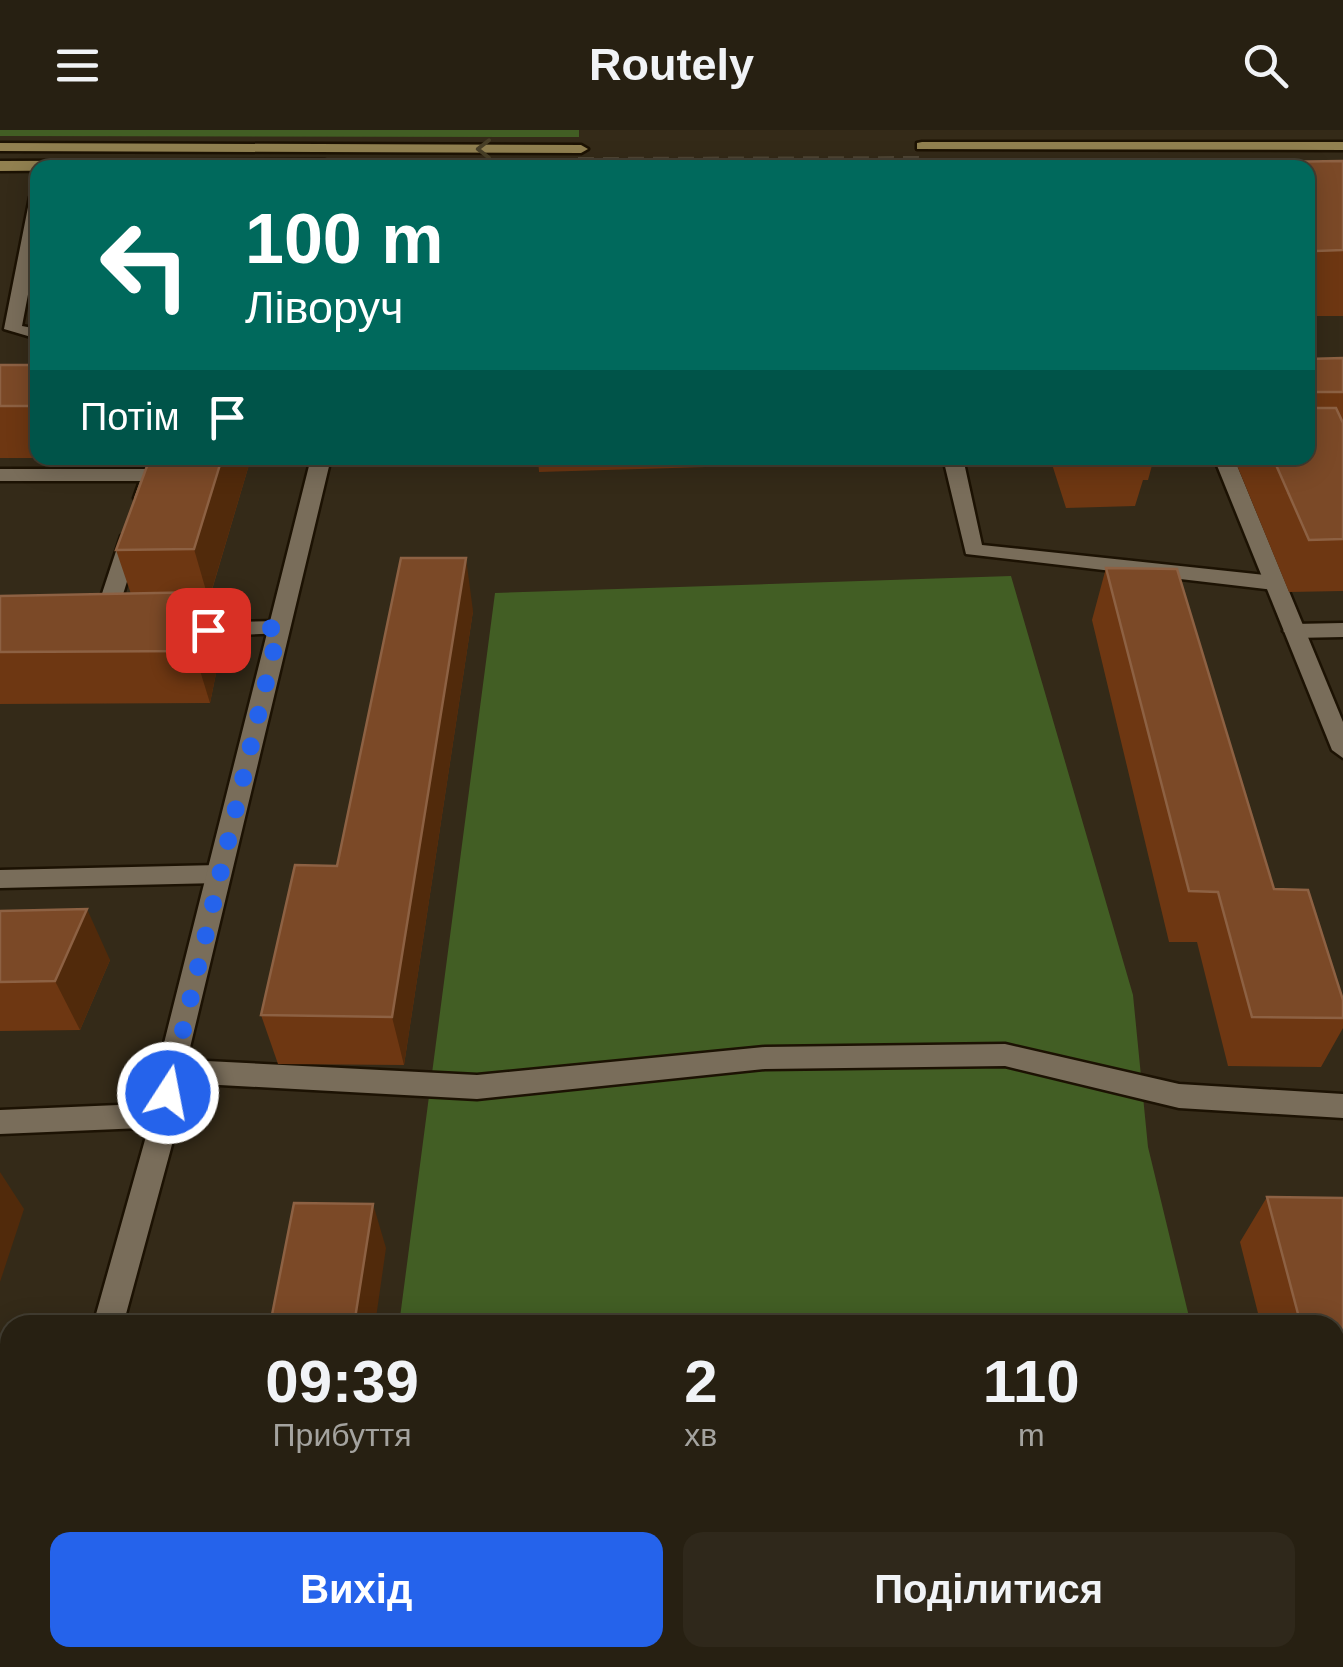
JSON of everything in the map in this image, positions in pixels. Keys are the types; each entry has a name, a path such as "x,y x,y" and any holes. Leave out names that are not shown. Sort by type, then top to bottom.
{"main road":[{"path":"922,146 1343,146"},
{"path":"38,160 34,158 66,147"},
{"path":"1,156 66,147 580,157 422,160"},
{"path":"1,156 30,162"},
{"path":"1315,163 1343,163"}],"street":[{"path":"30,242 14,329 30,332"},
{"path":"111,1315 166,1115 171,1071 319,465"},
{"path":"955,465 973,550 1274,583"},
{"path":"1227,465 1343,750"},
{"path":"0,475 151,475 101,631"},
{"path":"160,630 279,628"},
{"path":"1294,631 1343,630"},
{"path":"0,879 219,874"},
{"path":"171,1071 477,1087 764,1058 1004,1055 1179,1096 1343,1106"},
{"path":"0,1122 166,1115"}],"green space":[{"path":"0,130 579,130 579,137 0,136"},
{"path":"1011,576 1133,995 1148,1147 1189,1315 400,1315 495,593"}],"building":[{"path":"1315,161 1343,161 1343,250 1315,249"},
{"path":"1343,358 1343,392 1315,392 1315,359"},
{"path":"0,365 30,365 30,406 0,406"},
{"path":"1315,408 1336,408 1343,423 1343,539 1309,540 1276,465 1315,465"},
{"path":"147,465 220,465 194,549 116,550"},
{"path":"401,558 466,558 392,1017 261,1015 295,865 337,866"},
{"path":"1106,568 1177,569 1274,889 1308,890 1343,1000 1343,1018 1252,1017 1218,892 1189,891"},
{"path":"207,592 194,651 0,652 0,596"},
{"path":"87,909 55,981 0,982 0,911"},
{"path":"1267,1197 1343,1198 1343,1315 1298,1315"},
{"path":"294,1203 373,1204 356,1315 272,1315"}],"route":[{"path":"168,1093 279,628 208,630"}]}
